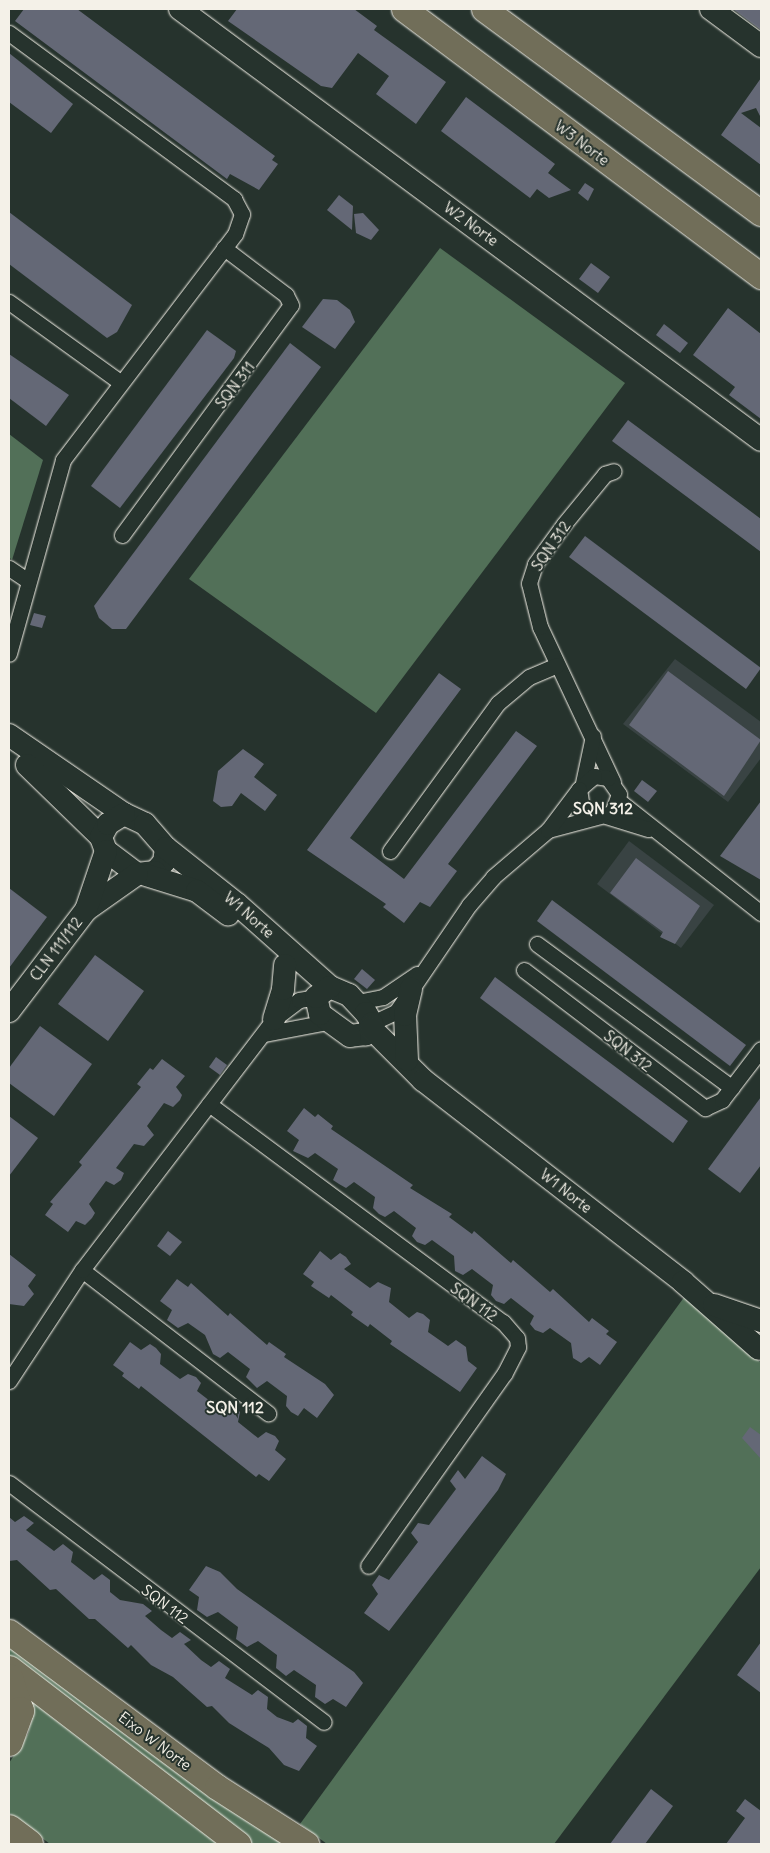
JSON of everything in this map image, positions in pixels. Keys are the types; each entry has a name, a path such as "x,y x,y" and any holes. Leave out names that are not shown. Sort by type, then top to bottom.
{"highway":[{"path":"9,1678 20,1711 9,1742"},
{"path":"9,1829 30,1844"}],"main road":[{"name":"W3 Norte","path":"404,9 761,276"},
{"path":"484,9 761,213"},
{"name":"Eixo W Norte","path":"9,1632 217,1787 306,1844"},
{"name":"Eixo W Norte","path":"9,1668 238,1844"}],"street":[{"name":"W2 Norte","path":"180,9 761,440"},
{"path":"711,9 755,41"},
{"path":"9,33 234,199 242,222 120,382 56,473 9,654"},
{"name":"SQN 311","path":"122,535 291,305 286,295 224,248"},
{"path":"9,302 120,382"},
{"name":"SQN 312","path":"613,782 594,736 557,665 536,616 531,576 564,524 605,474 614,471"},
{"path":"9,568 28,581"},
{"path":"390,851 498,703 529,677 557,665"},
{"path":"9,724 13,744 104,844"},
{"path":"594,736 581,786 582,809 599,816 656,832"},
{"path":"13,744 124,814 108,824 104,844"},
{"path":"269,1026 327,1022 367,1029 391,1017 415,981 493,877 548,830 581,786 594,776 613,782 619,801 761,913"},
{"path":"548,830 599,816 619,801"},
{"name":"W1 Norte","path":"124,814 145,824 166,848 237,904 321,993"},
{"name":"W1 Norte","path":"104,844 142,875 197,891 240,923 284,965 321,993"},
{"name":"CLN 111/112","path":"86,910 104,844"},
{"name":"CLN 111/112","path":"9,1011 86,910 164,862 166,848"},
{"name":"SQN 312","path":"537,944 732,1088"},
{"path":"269,1026 283,989 284,965"},
{"name":"SQN 312","path":"524,970 700,1106 715,1105 732,1088 761,1049"},
{"path":"9,1380 82,1270 269,1026 299,1000 321,993 357,1002 383,997 415,981"},
{"path":"407,1060 405,1015 415,981"},
{"path":"321,993 327,1022"},
{"path":"357,1002 367,1029"},
{"name":"W1 Norte","path":"367,1029 407,1060 423,1080 760,1344"},
{"name":"W1 Norte","path":"367,1029 404,1074 423,1080"},
{"name":"SQN 112","path":"209,1104 503,1322 517,1338 518,1346 504,1374 368,1566"},
{"path":"82,1270 268,1413"},
{"name":"W1 Norte","path":"708,1303 761,1321"},
{"name":"SQN 112","path":"9,1483 324,1722"}],"shaded area":[{"path":"675,659 761,722 761,758 728,802 623,724"},
{"path":"629,841 714,905 681,948 597,884"}],"green space":[{"path":"440,248 625,383 376,713 189,579"},
{"path":"9,434 43,460 12,560 9,557"},
{"path":"685,1296 761,1363 761,1567 554,1844 327,1844 300,1824"},
{"path":"9,1642 293,1844 253,1844 9,1657"},
{"path":"29,1691 222,1844 50,1844 9,1813 9,1763 28,1734 33,1714"}],"building":[{"path":"24,9 77,9 275,156 272,160 278,164 259,190 230,174 227,179 15,21"},
{"path":"237,9 354,9 377,26 374,30 446,82 416,124 376,94 389,76 358,53 332,88 321,86 228,21"},
{"path":"733,9 761,9 761,30"},
{"path":"9,53 73,104 51,133 9,102"},
{"path":"761,78 761,118 756,108 741,113 761,128 761,165 721,135"},
{"path":"466,97 555,164 548,173 571,190 549,198 537,189 530,198 441,131"},
{"path":"585,183 594,189 588,201 578,193"},
{"path":"339,195 353,206 352,230 327,210"},
{"path":"9,212 132,305 117,332 107,338 9,264"},
{"path":"363,213 379,230 371,240 356,233 354,214"},
{"path":"591,263 610,277 598,293 579,279"},
{"path":"323,299 337,300 350,310 355,322 335,349 302,327"},
{"path":"728,308 761,334 761,419 729,395 735,387 693,355"},
{"path":"664,324 688,343 680,353 656,335"},
{"path":"207,330 236,351 234,358 120,508 91,486"},
{"path":"290,343 321,367 126,629 112,629 99,618 94,606"},
{"path":"9,354 69,395 46,426 9,398"},
{"path":"628,420 761,519 761,552 612,441"},
{"path":"585,536 761,668 746,689 569,557"},
{"path":"34,613 46,616 42,628 30,625"},
{"path":"668,671 761,740 724,796 629,725"},
{"path":"439,673 461,689 350,838 404,879 516,731 537,746 448,864 457,871 430,907 420,902 404,923 383,907 386,904 307,850"},
{"path":"243,749 264,764 254,777 277,795 265,811 241,793 232,806 221,807 213,801 218,771"},
{"path":"642,780 657,791 648,802 634,791"},
{"path":"761,801 761,880 720,856"},
{"path":"636,858 700,906 675,944 660,937 663,932 610,893"},
{"path":"9,888 47,917 9,968"},
{"path":"552,900 746,1045 730,1066 537,921"},
{"path":"95,955 144,991 108,1041 58,1004"},
{"path":"362,969 375,980 367,989 354,979"},
{"path":"495,977 688,1121 673,1143 480,998"},
{"path":"40,1026 92,1064 54,1116 9,1083 9,1068"},
{"path":"216,1057 227,1065 220,1075 209,1067"},
{"path":"162,1059 185,1076 176,1087 182,1095 180,1100 173,1107 164,1103 147,1126 154,1135 144,1146 134,1144 116,1168 124,1173 121,1180 114,1185 106,1181 89,1204 95,1213 92,1218 85,1225 76,1221 68,1232 45,1215 53,1204 50,1202 82,1165 79,1162 141,1087 137,1084 150,1068 153,1070"},
{"path":"761,1097 761,1165 740,1193 708,1169"},
{"path":"304,1108 315,1117 318,1114 333,1126 331,1129 413,1185 410,1188 452,1214 449,1217 472,1234 474,1231 511,1263 513,1260 550,1292 553,1289 589,1322 592,1318 609,1331 606,1334 617,1342 600,1365 589,1357 581,1363 573,1358 571,1343 550,1328 543,1333 535,1330 530,1324 534,1316 511,1298 504,1304 496,1301 491,1295 493,1285 472,1269 463,1275 455,1271 454,1256 432,1240 425,1245 417,1242 412,1236 416,1228 394,1211 385,1217 379,1214 373,1208 375,1197 354,1182 346,1188 333,1180 338,1169 315,1153 308,1158 293,1151 299,1140 287,1131"},
{"path":"9,1116 38,1138 9,1176"},
{"path":"168,1231 182,1242 170,1256 157,1246"},
{"path":"320,1251 331,1260 340,1253 351,1264 344,1269 370,1288 378,1282 391,1288 389,1302 409,1318 417,1312 423,1314 430,1320 428,1332 448,1346 456,1340 466,1347 468,1361 477,1368 460,1392 390,1344 392,1341 370,1324 368,1327 351,1315 353,1312 331,1295 329,1298 311,1286 314,1282 303,1274"},
{"path":"9,1254 36,1275 28,1286 34,1294 24,1306 9,1304"},
{"path":"177,1279 188,1287 191,1283 228,1316 230,1313 267,1345 269,1342 286,1354 284,1357 325,1384 334,1395 317,1418 304,1408 298,1416 291,1412 286,1406 287,1396 267,1381 257,1388 246,1377 250,1369 228,1352 220,1358 213,1354 205,1335 188,1323 178,1328 167,1320 172,1310 160,1301"},
{"path":"130,1342 141,1350 150,1344 156,1348 161,1354 160,1364 180,1379 188,1374 196,1377 201,1383 197,1391 219,1408 227,1403 234,1406 240,1412 238,1422 258,1438 266,1432 275,1436 279,1441 275,1450 286,1459 269,1481 259,1474 256,1477 141,1386 139,1389 122,1376 124,1373 113,1365"},
{"path":"750,1427 761,1435 761,1459 742,1438"},
{"path":"482,1456 506,1474 498,1490 389,1631 364,1613 378,1594 372,1585 379,1575 389,1580 418,1542 411,1533 418,1523 429,1525 456,1489 450,1481 458,1470 465,1479"},
{"path":"24,1516 34,1523 26,1530 54,1551 63,1544 73,1552 71,1562 94,1580 102,1574 110,1580 110,1592 120,1600 143,1604 152,1611 145,1616 161,1630 172,1638 180,1632 191,1640 184,1644 201,1660 211,1667 219,1661 230,1669 225,1678 252,1695 258,1690 268,1697 267,1709 277,1717 293,1723 298,1719 307,1726 306,1738 317,1746 299,1771 284,1765 269,1748 229,1723 212,1706 207,1707 173,1677 151,1665 131,1645 128,1648 95,1619 89,1619 56,1589 50,1590 17,1560 9,1561 9,1517 15,1522"},
{"path":"206,1566 220,1572 237,1589 354,1672 363,1683 346,1707 333,1699 325,1704 315,1697 316,1685 294,1670 286,1676 276,1668 277,1655 258,1641 247,1647 236,1639 238,1627 218,1612 207,1617 197,1610 199,1597 189,1590"},
{"path":"761,1642 761,1693 737,1675"},
{"path":"651,1789 673,1806 645,1844 610,1844"},
{"path":"745,1799 761,1811 761,1844 726,1844 745,1818 736,1811"}],"district":[{"name":"SQN 312","path":"603,808"},
{"name":"SQN 112","path":"235,1407"}]}
